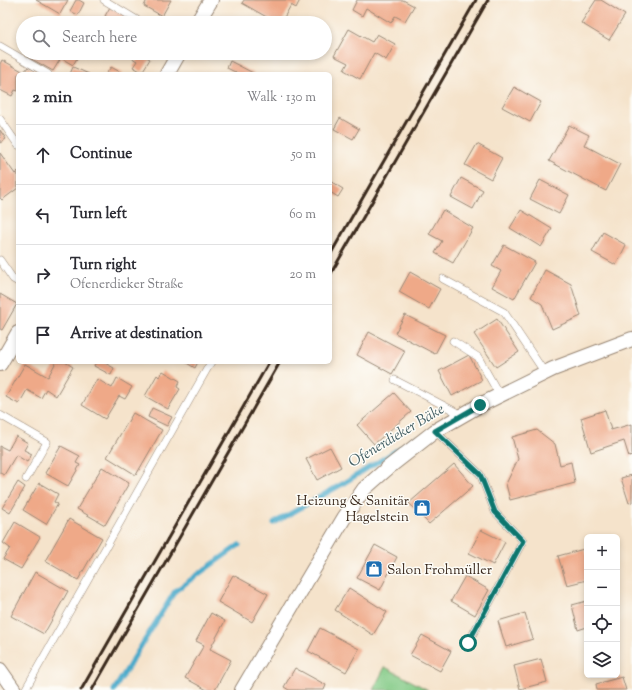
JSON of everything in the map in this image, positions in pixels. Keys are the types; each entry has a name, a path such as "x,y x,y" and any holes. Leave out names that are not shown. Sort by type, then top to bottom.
{"street":[{"path":"201,16 208,1"},
{"path":"168,72 176,60"},
{"path":"0,364 16,336"},
{"path":"242,690 344,518 364,489 389,467 435,431 462,415 545,373 632,339"},
{"path":"0,670 14,690"}],"lane":[{"path":"104,0 130,16"},
{"path":"0,46 16,55"},
{"path":"24,60 45,72"},
{"path":"0,119 16,142"},
{"path":"0,260 13,279 16,281"},
{"path":"443,279 504,312 545,373"},
{"path":"453,341 478,357 500,396"},
{"path":"24,690 210,364"},
{"path":"395,380 462,415"},
{"path":"0,415 47,442 26,479"},
{"path":"435,431 480,474 495,512 523,541 468,643"}],"green space":[{"path":"385,667 428,690 373,690"}],"building":[{"path":"36,0 68,0 60,14"},
{"path":"76,0 84,3 78,15 70,11"},
{"path":"147,0 171,0 162,16 144,6"},
{"path":"244,0 300,0 296,8 291,5 285,16 265,16 242,3"},
{"path":"357,0 403,0 414,6 405,21 395,16 391,23 366,8 362,16 352,10"},
{"path":"596,0 601,0 625,15 609,40 581,23"},
{"path":"110,7 126,16 105,16"},
{"path":"349,29 372,42 377,34 395,44 386,60 374,53 360,79 344,70 348,63 334,56"},
{"path":"2,60 24,72 16,72 16,90 12,96 0,90 0,64"},
{"path":"33,60 60,60 53,71"},
{"path":"64,60 76,60 73,65"},
{"path":"135,60 149,60 142,72 133,67 137,61"},
{"path":"230,61 251,72 235,72 227,68"},
{"path":"28,67 38,72 24,72"},
{"path":"73,67 84,72 71,72"},
{"path":"111,67 120,72 107,72"},
{"path":"514,87 541,102 530,122 502,107"},
{"path":"340,118 359,129 353,139 334,129"},
{"path":"569,125 589,135 584,145 620,164 606,191 549,161"},
{"path":"0,130 6,139 0,143"},
{"path":"477,144 502,158 491,179 465,165"},
{"path":"0,153 15,174 16,173 16,190 2,200 0,198"},
{"path":"461,178 483,190 473,209 451,197"},
{"path":"540,180 569,195 559,214 530,199"},
{"path":"332,182 343,189 338,197 332,193"},
{"path":"443,210 473,228 453,263 435,253 442,241 429,234"},
{"path":"521,210 552,229 541,247 510,228"},
{"path":"603,232 626,245 616,265 592,252"},
{"path":"504,245 535,262 514,299 492,287 501,271 492,266"},
{"path":"545,270 571,284 581,316 552,329 542,304 531,297"},
{"path":"410,272 440,289 429,309 399,292"},
{"path":"0,294 16,303 16,306 2,330 0,329"},
{"path":"405,315 445,335 435,354 395,333"},
{"path":"497,319 519,352 496,367 474,334"},
{"path":"369,332 405,351 392,374 357,355"},
{"path":"469,355 482,380 452,396 439,371"},
{"path":"25,364 48,377 55,364 68,364 73,367 56,396 46,389 41,398 27,390 19,404 6,397"},
{"path":"95,364 107,364 114,368 111,375 94,366"},
{"path":"188,364 197,364 195,368"},
{"path":"163,371 180,381 177,387 180,389 168,409 145,396 157,375 159,377"},
{"path":"117,378 132,387 125,399 119,396 105,419 82,405 97,379 112,388"},
{"path":"394,393 411,412 374,444 357,425"},
{"path":"152,408 172,417 167,426 148,417"},
{"path":"605,410 611,430 632,424 632,456 629,457 624,441 591,452 581,418"},
{"path":"133,413 162,430 136,475 107,457"},
{"path":"537,430 555,444 560,465 571,462 575,483 510,500 506,484 518,459 512,437"},
{"path":"16,436 28,443 24,450 32,454 27,462 16,455 4,475 0,473 0,446 8,450"},
{"path":"61,446 80,456 76,463 80,465 68,486 45,473"},
{"path":"330,447 341,467 317,480 306,459"},
{"path":"454,464 473,486 429,524 409,503"},
{"path":"102,467 129,483 105,525 77,509"},
{"path":"632,475 632,502 629,503 621,478"},
{"path":"18,482 25,487 10,513 2,508"},
{"path":"39,483 58,494 54,502 58,504 46,524 23,510"},
{"path":"69,519 102,538 78,580 45,561"},
{"path":"15,522 40,537 21,569 3,559 10,548 3,543"},
{"path":"481,530 505,542 493,565 469,553"},
{"path":"375,545 397,557 380,590 357,578"},
{"path":"584,549 584,581 567,585 558,556"},
{"path":"35,572 68,591 44,634 11,616"},
{"path":"233,575 268,594 252,622 218,602"},
{"path":"465,576 489,590 475,615 451,601"},
{"path":"349,588 387,612 373,635 335,610"},
{"path":"584,602 584,628 578,630 572,605"},
{"path":"211,613 225,621 210,649 231,660 215,690 207,690 185,678 204,645 196,641"},
{"path":"525,613 533,639 506,647 498,621"},
{"path":"320,628 359,649 346,672 308,651"},
{"path":"422,635 451,651 440,671 410,655"},
{"path":"541,659 547,682 520,689 514,666"},
{"path":"295,668 326,685 324,690 289,690 284,687"},
{"path":"622,677 626,690 597,690 596,684"}],"waterway":[{"name":"Ofenerdieker Bäke","path":"274,523 344,483 416,438"},
{"name":"Ofenerdieker Bäke","path":"114,690 175,591 239,545"}],"railway":[{"path":"332,252 476,0"},
{"path":"332,272 488,0"},
{"path":"81,690 268,364"},
{"path":"92,690 279,364"}],"place":[{"name":"Heizung & Sanitär Hagelstein","path":"422,508"},
{"name":"Salon Frohmüller","path":"374,569"}],"route":[{"path":"468,643 523,541 495,512 480,474 435,431 480,405"}]}
